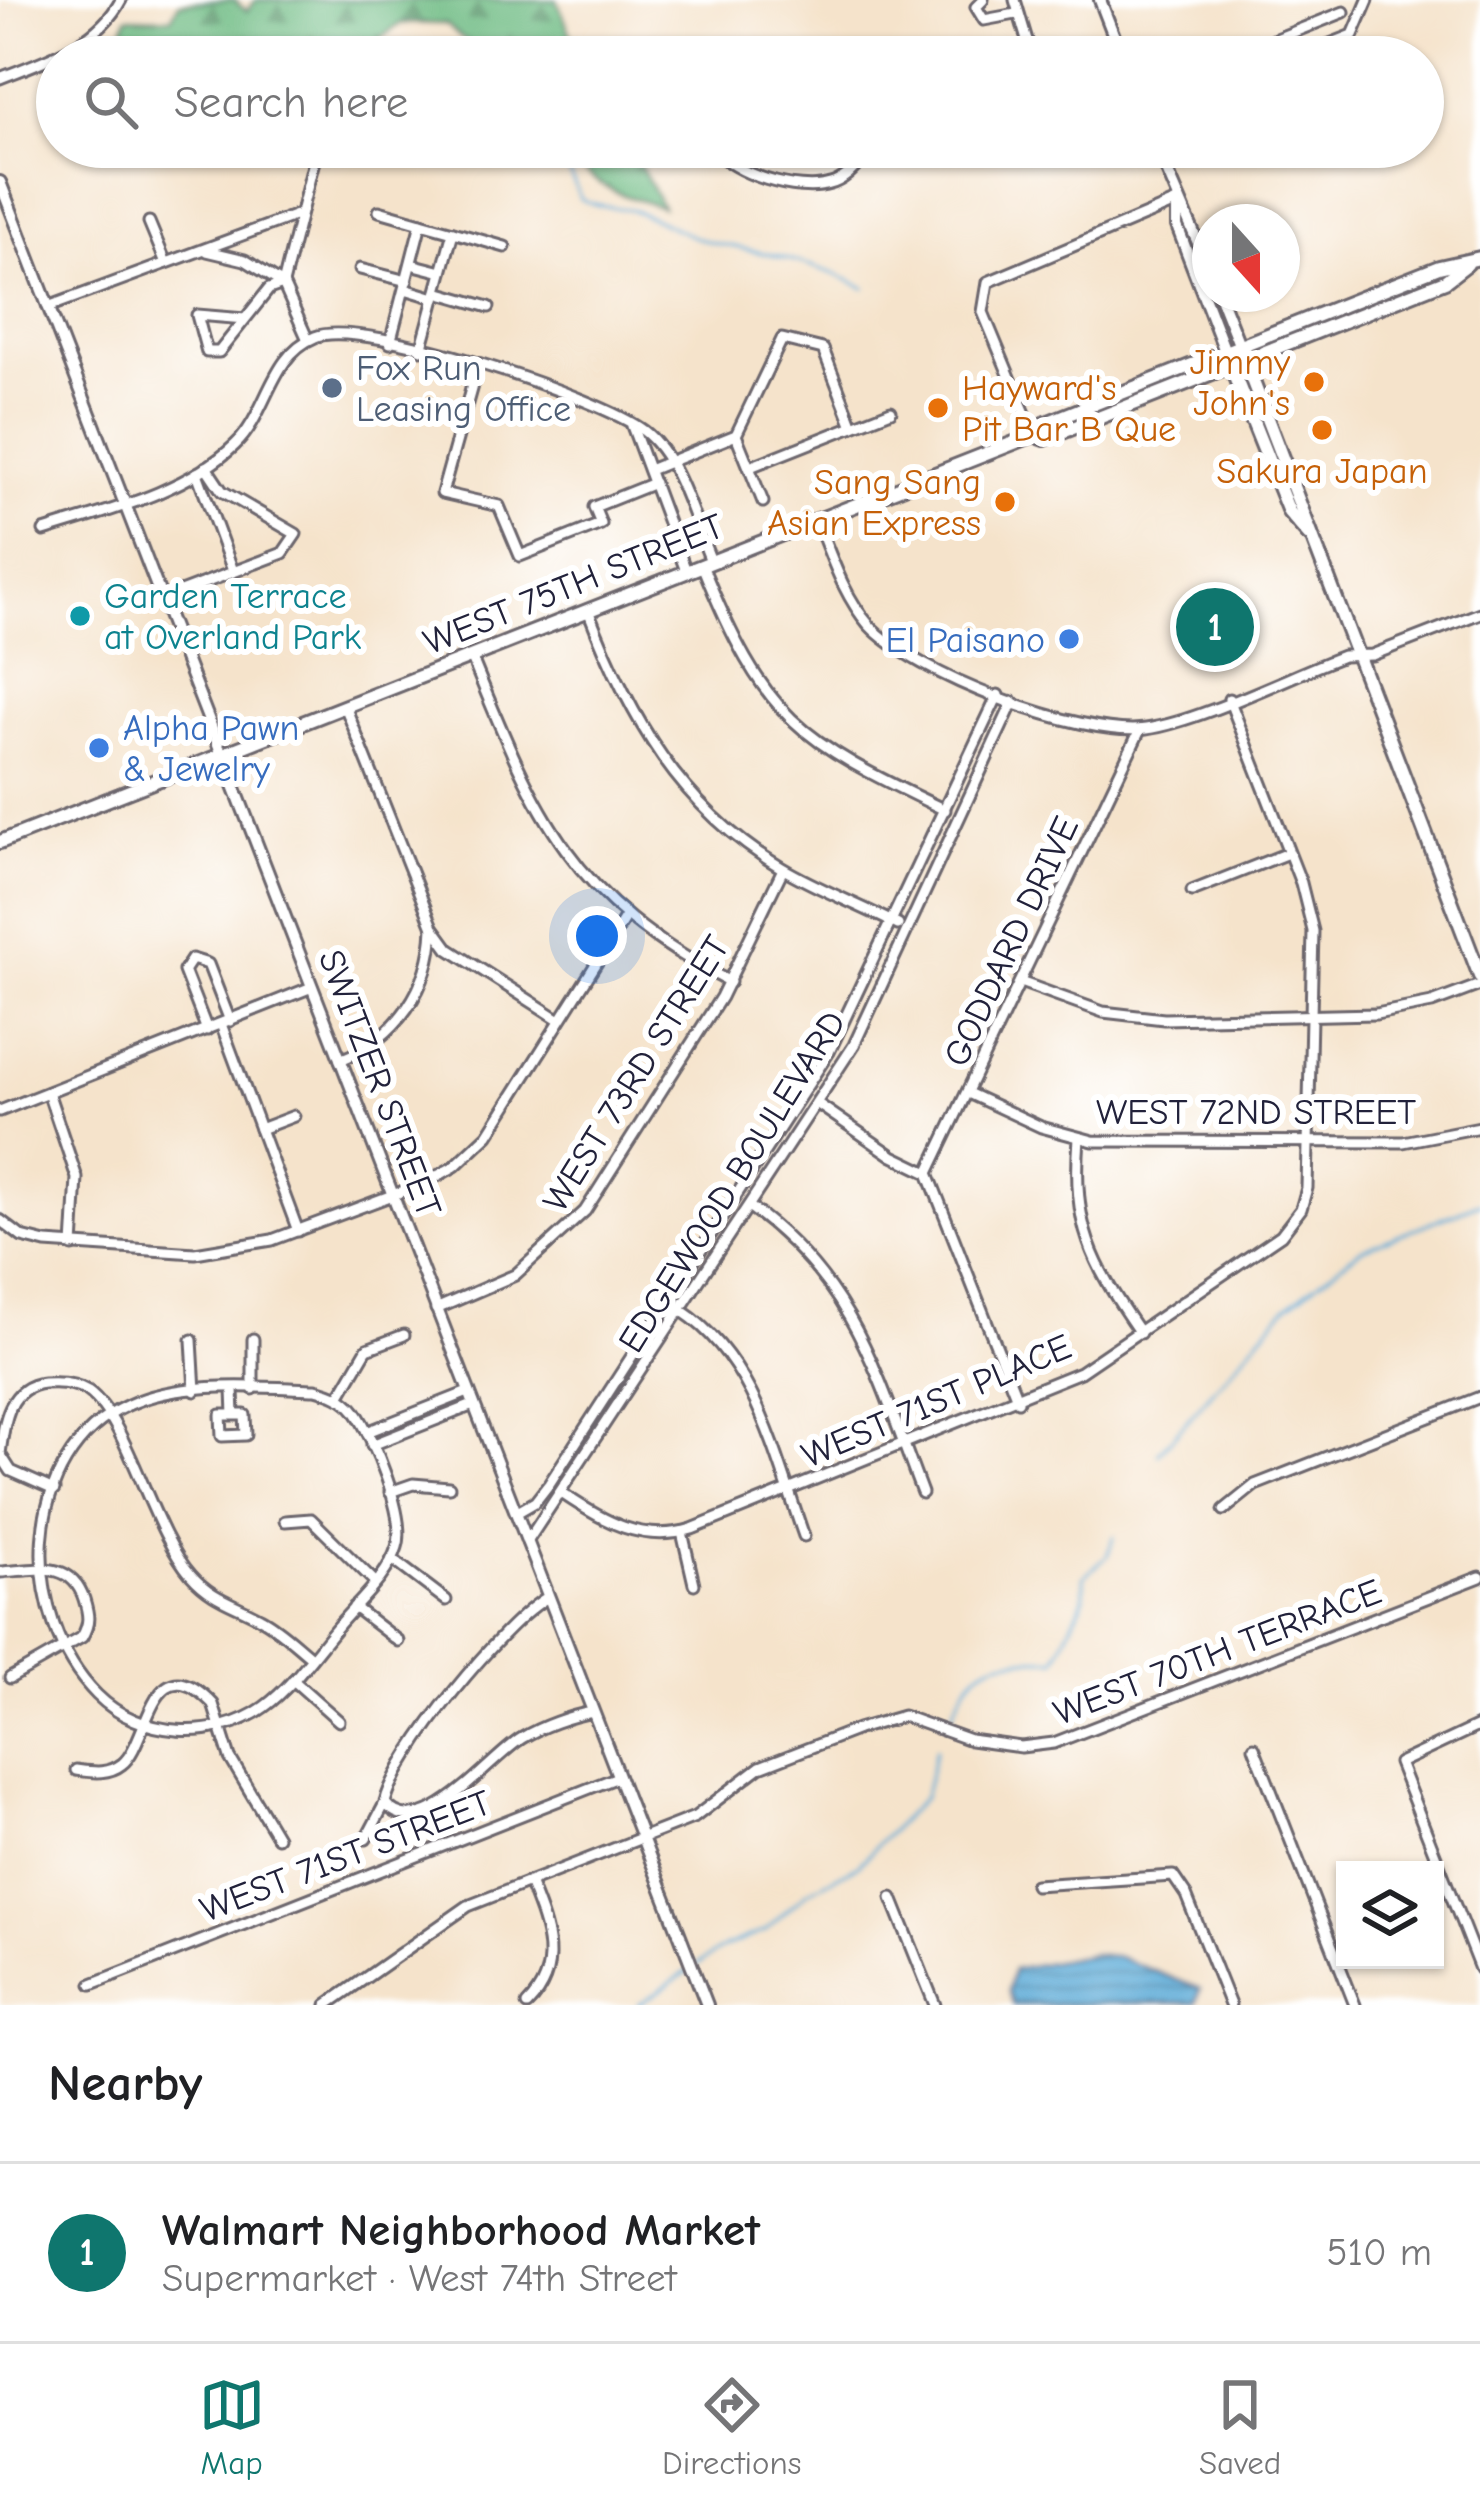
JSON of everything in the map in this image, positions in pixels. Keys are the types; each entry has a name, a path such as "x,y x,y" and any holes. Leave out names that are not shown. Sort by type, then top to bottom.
{"main road":[{"name":"WEST 75TH STREET","path":"0,842 1034,435 1041,425 1439,267 1474,261"},
{"name":"WEST 75TH STREET","path":"1034,435 1045,439 1231,367 1445,281 1474,261"},
{"path":"1246,361 1480,980"},
{"path":"1231,367 1289,512 1310,536"}],"street":[{"path":"87,36 113,15 121,0"},
{"path":"983,0 976,7 978,16 989,22 1016,14"},
{"path":"1015,0 1024,36"},
{"path":"1100,0 1111,36"},
{"path":"1340,0 1344,12 1359,19"},
{"path":"1350,36 1368,0"},
{"path":"1284,36 1344,12"},
{"path":"0,77 36,62"},
{"path":"283,284 312,168"},
{"path":"738,168 826,186 854,168"},
{"path":"1165,168 1192,233"},
{"name":"SWITZER STREET","path":"0,182 707,2005"},
{"path":"1034,435 988,325 982,293 995,275 1177,202"},
{"path":"1177,202 1177,226 1232,349 1246,361"},
{"path":"379,211 505,247"},
{"path":"48,307 299,214"},
{"path":"149,222 166,262"},
{"path":"391,343 421,224"},
{"path":"422,350 453,232"},
{"path":"203,250 245,260 283,284 308,340"},
{"path":"411,264 442,272"},
{"path":"360,269 489,307"},
{"path":"245,319 197,315 207,352 219,352 269,289 283,284"},
{"path":"1223,312 1231,367"},
{"path":"44,531 202,470 236,446 283,363 308,340 341,331 478,364 575,394 644,431 668,463 745,663 787,717 845,762 945,810"},
{"path":"649,470 736,435 782,339 823,349 853,426"},
{"path":"478,364 442,493 499,506 520,556 601,524 594,506 654,483"},
{"path":"750,467 891,411"},
{"path":"632,426 686,571"},
{"path":"736,435 764,502"},
{"path":"162,599 284,553 296,534 222,491 202,470"},
{"path":"202,470 233,571"},
{"path":"816,519 850,598 882,638 1013,702 1112,729 1140,730 1356,655 1372,655 1480,613"},
{"path":"588,610 624,699 673,775 730,831 783,869 908,930"},
{"path":"471,656 536,808 574,864 625,918 730,982"},
{"name":"EDGEWOOD BOULEVARD","path":"516,1514 536,1502 549,1484 815,1075 893,922 998,695"},
{"name":"WEST 71ST PLACE","path":"563,1494 620,1528 682,1532 1018,1401 1080,1372 1289,1227 1307,1188 1313,932 1229,699"},
{"name":"EDGEWOOD BOULEVARD","path":"527,1542 563,1494 854,1046 1013,702"},
{"path":"345,706 433,927 449,949 560,1020"},
{"name":"GODDARD DRIVE","path":"928,1173 1140,730"},
{"path":"1192,891 1288,853"},
{"name":"WEST 73RD STREET","path":"436,1310 515,1275 566,1233 603,1185 730,982 783,869"},
{"path":"0,1220 31,1241 195,1253 235,1249 298,1231 446,1172 478,1146 625,918"},
{"path":"340,1060 375,1044 397,1024 432,956 433,927"},
{"path":"207,1030 184,971 192,959 208,964 298,1231"},
{"path":"1020,982 1078,1006 1124,1016 1312,1017 1411,1009 1480,980"},
{"path":"0,1111 312,987"},
{"path":"48,1092 77,1178 73,1246"},
{"name":"WEST 72ND STREET","path":"968,1093 1078,1138 1402,1142 1480,1126"},
{"path":"818,1104 893,1156 928,1173 1018,1401"},
{"path":"260,1129 293,1116"},
{"path":"1078,1138 1082,1233 1096,1269 1140,1333"},
{"path":"750,1207 798,1244 836,1288 922,1493"},
{"path":"682,1310 711,1331 735,1360 804,1536"},
{"path":"339,1397 367,1349 404,1335"},
{"path":"253,1339 253,1389"},
{"path":"192,1340 195,1391"},
{"path":"54,1490 11,1471 2,1460 13,1399 41,1383 79,1386 108,1417 158,1528 194,1578 218,1601 272,1625 311,1657"},
{"path":"253,1389 316,1389 339,1397 367,1432 390,1492 400,1524 392,1558 293,1681 266,1706 221,1727 185,1731 144,1724 95,1693 50,1620 41,1570 54,1490 83,1441 108,1417 154,1395 253,1389"},
{"path":"233,1390 234,1415"},
{"path":"1224,1510 1256,1484 1480,1397"},
{"path":"367,1432 471,1399"},
{"path":"372,1445 471,1399"},
{"path":"390,1492 413,1484 449,1487"},
{"path":"285,1521 311,1520 375,1582"},
{"path":"682,1532 694,1583"},
{"path":"392,1558 446,1600"},
{"path":"0,1572 65,1571 76,1580 89,1616 82,1637 10,1678"},
{"name":"WEST 70TH TERRACE","path":"327,2005 453,1914 642,1839 712,1807 760,1767 892,1717 903,1716 970,1740 1021,1747 1054,1743 1480,1577"},
{"path":"366,1839 396,1775 436,1712 548,1597"},
{"path":"354,1607 398,1640"},
{"path":"293,1681 340,1721"},
{"path":"76,1770 110,1771 124,1763 155,1696 173,1686 206,1697 230,1758 277,1838"},
{"path":"385,1803 399,1815 422,1815 518,1741 593,1712"},
{"path":"1480,1725 1399,1763 1480,1969"},
{"path":"1255,1748 1355,2005"},
{"name":"WEST 71ST STREET","path":"92,1984 618,1777"},
{"path":"1035,1885 1173,1876 1186,1895 1230,2005"},
{"path":"527,2005 544,1982 550,1956 529,1882"},
{"path":"892,1898 934,2005"}],"green space":[{"path":"233,0 247,11 256,0 557,0 571,36 460,36 446,24 401,23 383,36 121,36 127,17 171,18 179,3"},
{"path":"583,168 642,168 662,207 620,194"}],"water":[{"path":"1093,1954 1118,1957 1200,1989 1196,2003 1013,2005 1008,1990 1013,1969"}],"waterway":[{"path":"567,168 581,199 637,212 703,240 810,265 865,288"},
{"path":"1158,1454 1285,1308 1360,1250 1480,1203"},
{"path":"949,1723 967,1685 988,1666 1016,1659 1056,1659 1084,1598 1084,1577 1107,1556 1114,1537"},
{"path":"638,2005 724,1947 765,1931 807,1892 858,1865 924,1797 936,1749"}],"place":[{"name":"Jimmy John's","path":"1314,382"},
{"name":"Fox Run Leasing Office","path":"332,388"},
{"name":"Hayward's Pit Bar B Que","path":"938,408"},
{"name":"Sakura Japan","path":"1322,430"},
{"name":"Sang Sang Asian Express","path":"1005,502"},
{"name":"Garden Terrace at Overland Park","path":"80,616"},
{"name":"Walmart Neighborhood Market","path":"1215,627"},
{"name":"El Paisano","path":"1069,639"},
{"name":"Alpha Pawn & Jewelry","path":"99,748"}]}
